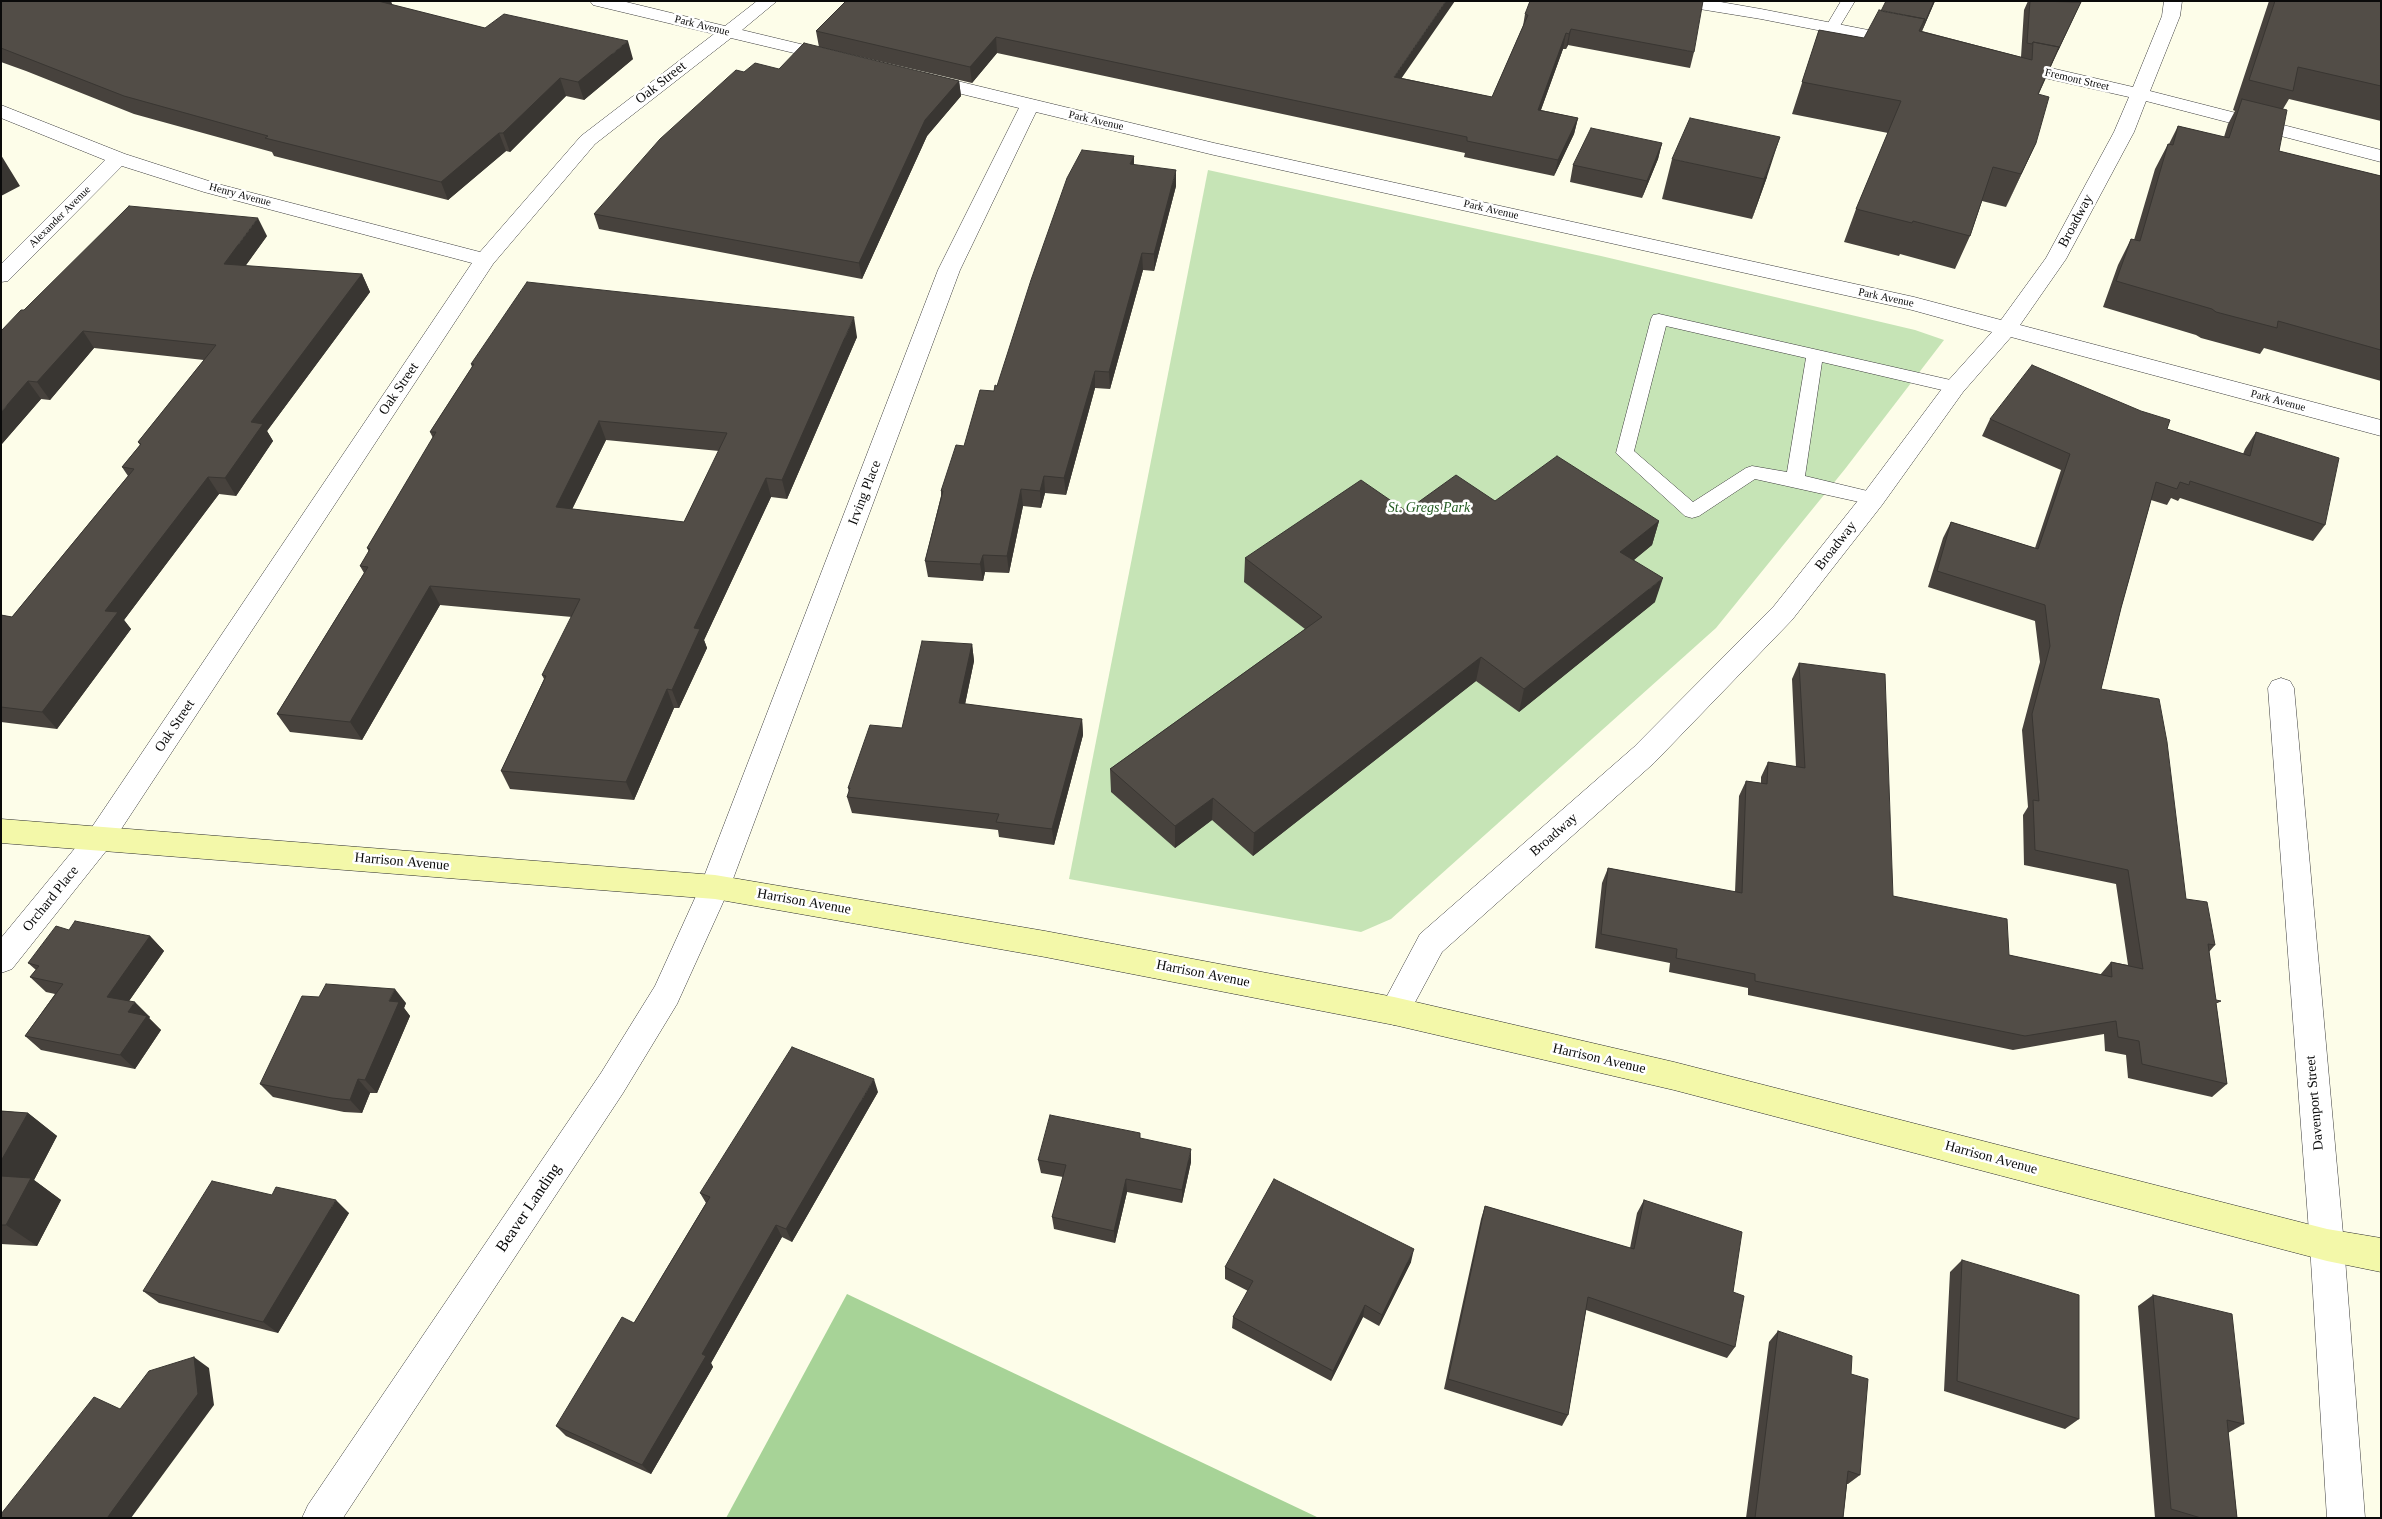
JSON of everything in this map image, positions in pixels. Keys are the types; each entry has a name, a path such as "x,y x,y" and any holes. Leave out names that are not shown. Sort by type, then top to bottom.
{"main road":[{"name":"Harrison Avenue","path":"1,831 716,887 1054,946 1394,1011 1674,1076 2327,1245 2381,1255"}],"street":[{"name":"Park Avenue","path":"599,1 859,64"},
{"name":"Oak Street","path":"100,838 485,260 588,140 768,1"},
{"path":"1681,1 1921,46"},
{"name":"Broadway","path":"1394,1011 1430,943 1644,755 1783,613 1873,499 1955,387 2007,328 2056,259 2124,132 2171,16 2174,1"},
{"name":"Fremont Street","path":"1997,62 2139,94 2381,156"},
{"name":"Park Avenue","path":"906,75 1214,149 1914,304 2381,428"},
{"name":"Irving Place","path":"716,887 949,270 1030,105"},
{"name":"Henry Avenue","path":"1,111 118,158 211,188 485,260"},
{"name":"Alexander Avenue","path":"1,276 118,158"},
{"name":"Davenport Street","path":"2281,688 2327,1245 2346,1518"},
{"name":"Orchard Place","path":"1,960 100,838"},
{"name":"Beaver Landing","path":"321,1518 617,1075 666,995 716,887"}],"lane":[{"path":"1832,28 1848,1"},
{"path":"1873,499 1795,480 1752,472 1692,511 1625,454 1659,319 1955,387"},
{"path":"1795,480 1815,355"}],"green space":[{"name":"St. Gregs Park","path":"1208,170 1601,256 1915,330 1944,340 1845,469 1716,628 1391,919 1361,932 1069,879"},
{"path":"847,1294 1319,1518 726,1518"}],"building":[{"path":"1,1 378,1 485,28 504,14 628,41 578,82 560,78 503,133 499,133 441,182 265,138 268,136 124,96 1,48"},
{"path":"846,1 1446,1 1394,77 1492,97 1528,15 1525,14 1530,1 1703,1 1694,52 1571,29 1569,34 1566,33 1538,110 1578,118 1558,160 1467,141 1467,137 996,37 970,67 816,31"},
{"path":"1886,1 1934,1 1925,22 1923,22 1925,19 1881,11"},
{"path":"2030,1 2081,2 2058,50 2059,47 2033,42 2032,44 2027,43"},
{"path":"2275,1 2381,1 2381,86 2298,67 2293,91 2249,80"},
{"path":"1879,10 1925,19 1919,31 2032,60 2033,42 2059,47 2038,94 2049,97 2036,143 2021,174 1993,167 1970,236 1856,209 1901,101 1802,82 1819,30 1864,38"},
{"path":"804,43 959,81 925,120 859,263 594,214 660,139 736,70 744,72 755,63 779,69"},
{"path":"2242,99 2287,110 2279,151 2381,176 2381,350 2278,321 2277,328 2216,312 2212,309 2116,281 2131,239 2140,241 2168,144 2173,145 2178,126 2229,138"},
{"path":"1690,118 1780,137 1764,179 1672,159"},
{"path":"1591,128 1662,143 1647,181 1573,165"},
{"path":"1082,150 1134,156 1130,164 1176,170 1154,254 1142,253 1109,372 1095,371 1064,478 1044,476 1040,491 1021,489 1007,556 983,555 980,564 925,561 943,491 941,491 956,445 964,446 980,390 994,391 995,385 997,386 1031,280 1067,178"},
{"path":"129,206 258,218 224,264 362,274 251,422 263,424 225,478 208,477 105,611 118,612 42,712 1,707 1,615 12,617 134,469 122,467 141,444 138,442 216,345 83,331 37,382 28,381 1,412 1,331"},
{"path":"527,282 854,317 782,480 766,478 694,628 700,629 672,690 667,689 626,782 501,771 546,676 542,675 580,599 430,586 350,722 277,714 368,567 360,566 370,549 367,548 436,432 430,432 474,364 471,364","holes":["599,421 727,433 684,522 556,507"]},
{"path":"2032,365 2141,411 2170,420 2167,429 2250,456 2256,432 2339,458 2325,525 2190,481 2189,485 2180,482 2177,489 2156,482 2101,689 2159,699 2167,742 2186,899 2207,902 2215,945 2208,944 2216,1000 2221,1001 2216,1003 2227,1084 2142,1064 2139,1041 2118,1037 2116,1021 2025,1036 1755,981 1755,974 1676,958 1677,949 1601,934 1608,868 1742,893 1746,781 1767,784 1768,762 1805,768 1799,663 1885,674 1893,896 2007,919 2009,955 2112,977 2111,962 2143,969 2128,870 2035,850 2033,800 2039,801 2032,714 2050,646 2045,605 1937,571 1951,522 2038,549 2070,454 1990,419"},
{"path":"1557,456 1659,521 1620,552 1663,578 1524,689 1481,657 1254,833 1213,798 1175,826 1110,769 1322,617 1245,558 1361,480 1406,511 1456,475 1495,501"},
{"path":"922,641 972,644 959,703 1082,719 1052,829 996,822 999,814 847,797 850,788 848,788 870,725 902,728"},
{"path":"75,921 150,936 107,997 135,1002 128,1012 147,1016 120,1055 25,1036 63,984 30,977 39,966 28,963 56,926 69,930"},
{"path":"326,984 395,989 389,1001 399,1002 365,1080 358,1079 350,1100 260,1084 302,996 319,997"},
{"path":"792,1047 874,1079 786,1229 776,1225 702,1354 706,1356 642,1465 556,1426 622,1317 634,1323 710,1197 700,1193"},
{"path":"1,1111 28,1113 1,1161"},
{"path":"1050,1115 1140,1133 1140,1138 1191,1149 1182,1190 1126,1179 1114,1231 1052,1217 1066,1165 1038,1160"},
{"path":"1,1176 31,1178 6,1225 1,1225"},
{"path":"1274,1179 1414,1249 1382,1315 1365,1305 1333,1371 1233,1317 1253,1281 1225,1267"},
{"path":"212,1181 272,1195 276,1187 336,1200 263,1322 143,1291"},
{"path":"1644,1200 1742,1232 1733,1292 1744,1296 1735,1347 1588,1297 1568,1415 1448,1379 1485,1206 1634,1249"},
{"path":"1962,1260 2079,1295 2079,1419 1957,1381"},
{"path":"2153,1295 2232,1314 2244,1424 2227,1420 2237,1518 2201,1518 2171,1509"},
{"path":"1778,1331 1852,1356 1851,1374 1868,1379 1860,1475 1848,1471 1843,1518 1755,1518"},
{"path":"194,1357 198,1394 107,1518 1,1518 1,1514 94,1397 120,1409 149,1371"}]}
